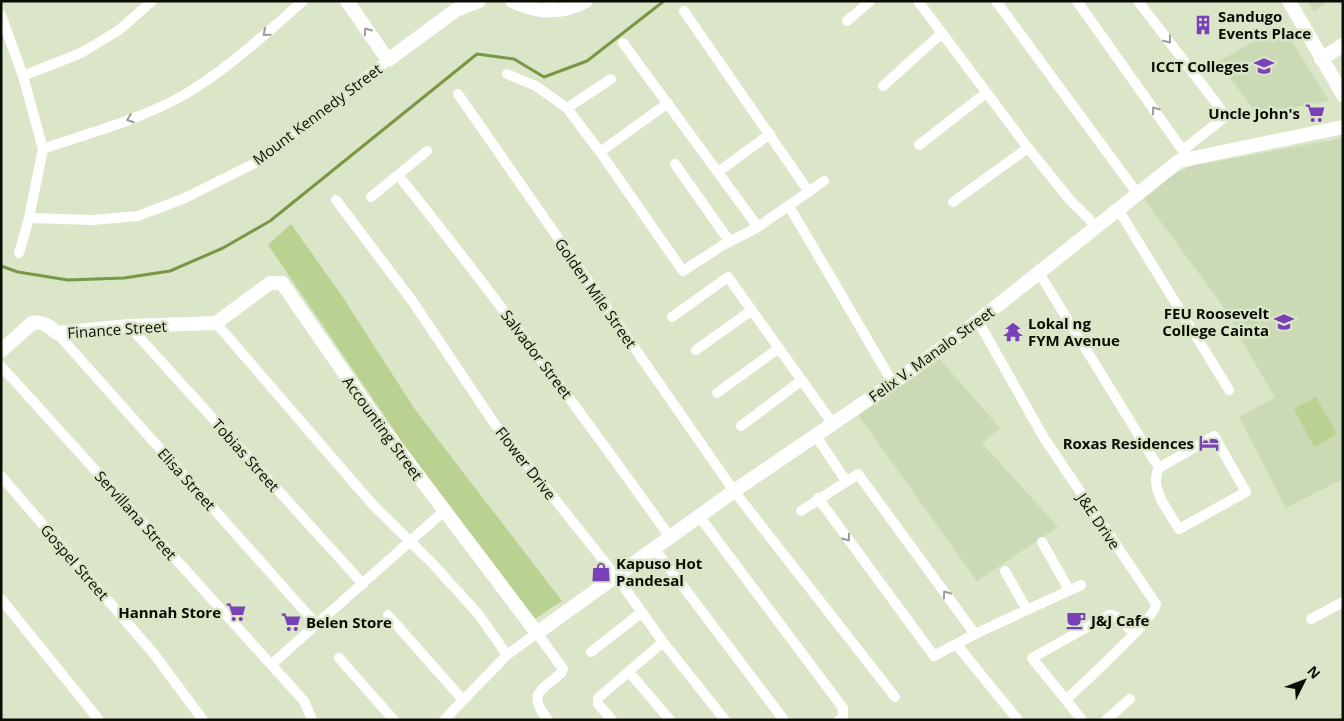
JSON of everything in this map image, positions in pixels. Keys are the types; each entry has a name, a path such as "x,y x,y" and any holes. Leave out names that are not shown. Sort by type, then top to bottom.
{"street":[{"path":"23,76 81,53 118,30 152,1"},
{"path":"43,149 153,110 182,96 221,70 303,1"},
{"path":"346,1 388,60"},
{"name":"Mount Kennedy Street","path":"29,218 93,220 138,216 185,198 259,160 388,60 453,6 479,1"},
{"path":"512,1 529,9 553,7 572,9 586,1"},
{"path":"847,21 870,1"},
{"path":"918,1 1028,148 1070,200 1097,227"},
{"path":"996,1 1138,193"},
{"path":"1077,1 1185,154 1226,116 1138,1"},
{"path":"1289,1 1343,95"},
{"path":"684,11 810,192"},
{"path":"1,15 23,76 43,149 29,218 19,253"},
{"path":"882,86 942,33"},
{"path":"623,43 758,227"},
{"path":"1321,59 1343,45"},
{"path":"507,74 536,86 567,108 683,270 758,227 824,181"},
{"path":"567,108 611,79"},
{"path":"919,145 986,93"},
{"name":"Golden Mile Street","path":"458,94 734,491 895,697"},
{"path":"600,152 668,103"},
{"name":"Felix V. Manalo Street","path":"537,633 734,491 893,383 978,321 1097,227 1185,154 1343,126"},
{"path":"718,172 770,134"},
{"path":"953,202 1028,148"},
{"path":"371,197 427,151"},
{"path":"675,164 730,242"},
{"name":"Salvador Street","path":"398,175 558,382 670,537"},
{"name":"Flower Drive","path":"336,200 413,302 478,401 616,576 663,642 725,720"},
{"path":"789,206 893,383"},
{"path":"1118,209 1229,390"},
{"path":"1039,273 1159,468"},
{"path":"672,317 724,278 728,277 732,280 833,424"},
{"name":"Accounting Street","path":"216,323 270,283 282,283 383,429 537,633"},
{"path":"696,350 752,310"},
{"name":"J&E Drive","path":"978,321 1044,438 1156,604 1156,610 1134,634 1067,699"},
{"name":"Finance Street","path":"1,351 32,324 42,323 57,333 129,326 216,323"},
{"path":"216,323 373,505 479,614 507,655"},
{"name":"Tobias Street","path":"129,326 364,584"},
{"name":"Elisa Street","path":"57,333 317,625"},
{"path":"717,393 779,348"},
{"name":"Servillana Street","path":"1,366 272,664 304,701 312,720"},
{"path":"741,426 802,380"},
{"path":"816,436 846,481"},
{"path":"1214,436 1246,492 1179,529 1157,490 1154,475 1159,468 1214,436"},
{"path":"801,510 858,474 975,634"},
{"name":"Gospel Street","path":"1,476 154,654 203,720"},
{"path":"818,498 934,656 975,634 1081,585"},
{"path":"272,664 444,512"},
{"path":"699,516 843,708 843,717 839,720"},
{"path":"1042,542 1069,590"},
{"path":"654,548 784,720"},
{"path":"1005,571 1027,610"},
{"path":"1,599 99,720"},
{"path":"1311,619 1343,602"},
{"path":"591,652 642,612"},
{"path":"1082,720 1067,699 1033,660 1034,655 1109,615 1114,615 1118,618 1134,634"},
{"path":"388,616 462,699"},
{"path":"444,720 462,699 507,655 537,633 563,669 538,694 536,700 537,706 548,720"},
{"path":"612,720 597,701 663,642"},
{"path":"956,644 1018,720"},
{"path":"339,658 394,720"},
{"path":"628,672 670,720"},
{"path":"1106,720 1130,699"}],"shaded area":[{"path":"1308,1 1330,1 1314,11"},
{"name":"ICCT Colleges","path":"1282,25 1329,101 1257,114 1218,62"},
{"name":"FEU Roosevelt College Cainta","path":"1343,138 1343,479 1286,508 1239,417 1275,398 1232,323 1234,321 1144,199 1171,176 1192,166"},
{"path":"938,357 1000,428 982,443 1058,527 977,581 858,415"}],"green space":[{"path":"291,224 342,296 416,411 562,601 535,619 435,490 268,245"},
{"path":"1316,397 1337,434 1314,447 1294,409"}],"waterway":[{"path":"1,266 18,272 68,280 124,278 170,271 223,248 270,221 477,54 514,59 544,77 587,61 664,1"}],"place":[{"name":"Sandugo Events Place","path":"1203,25"},
{"name":"ICCT Colleges","path":"1264,66"},
{"name":"Uncle John's","path":"1315,113"},
{"name":"FEU Roosevelt College Cainta","path":"1284,322"},
{"name":"Lokal ng FYM Avenue","path":"1013,332"},
{"name":"Roxas Residences","path":"1209,443"},
{"name":"Kapuso Hot Pandesal","path":"601,572"},
{"name":"Hannah Store","path":"236,612"},
{"name":"J&J Cafe","path":"1076,620"},
{"name":"Belen Store","path":"291,622"}]}
